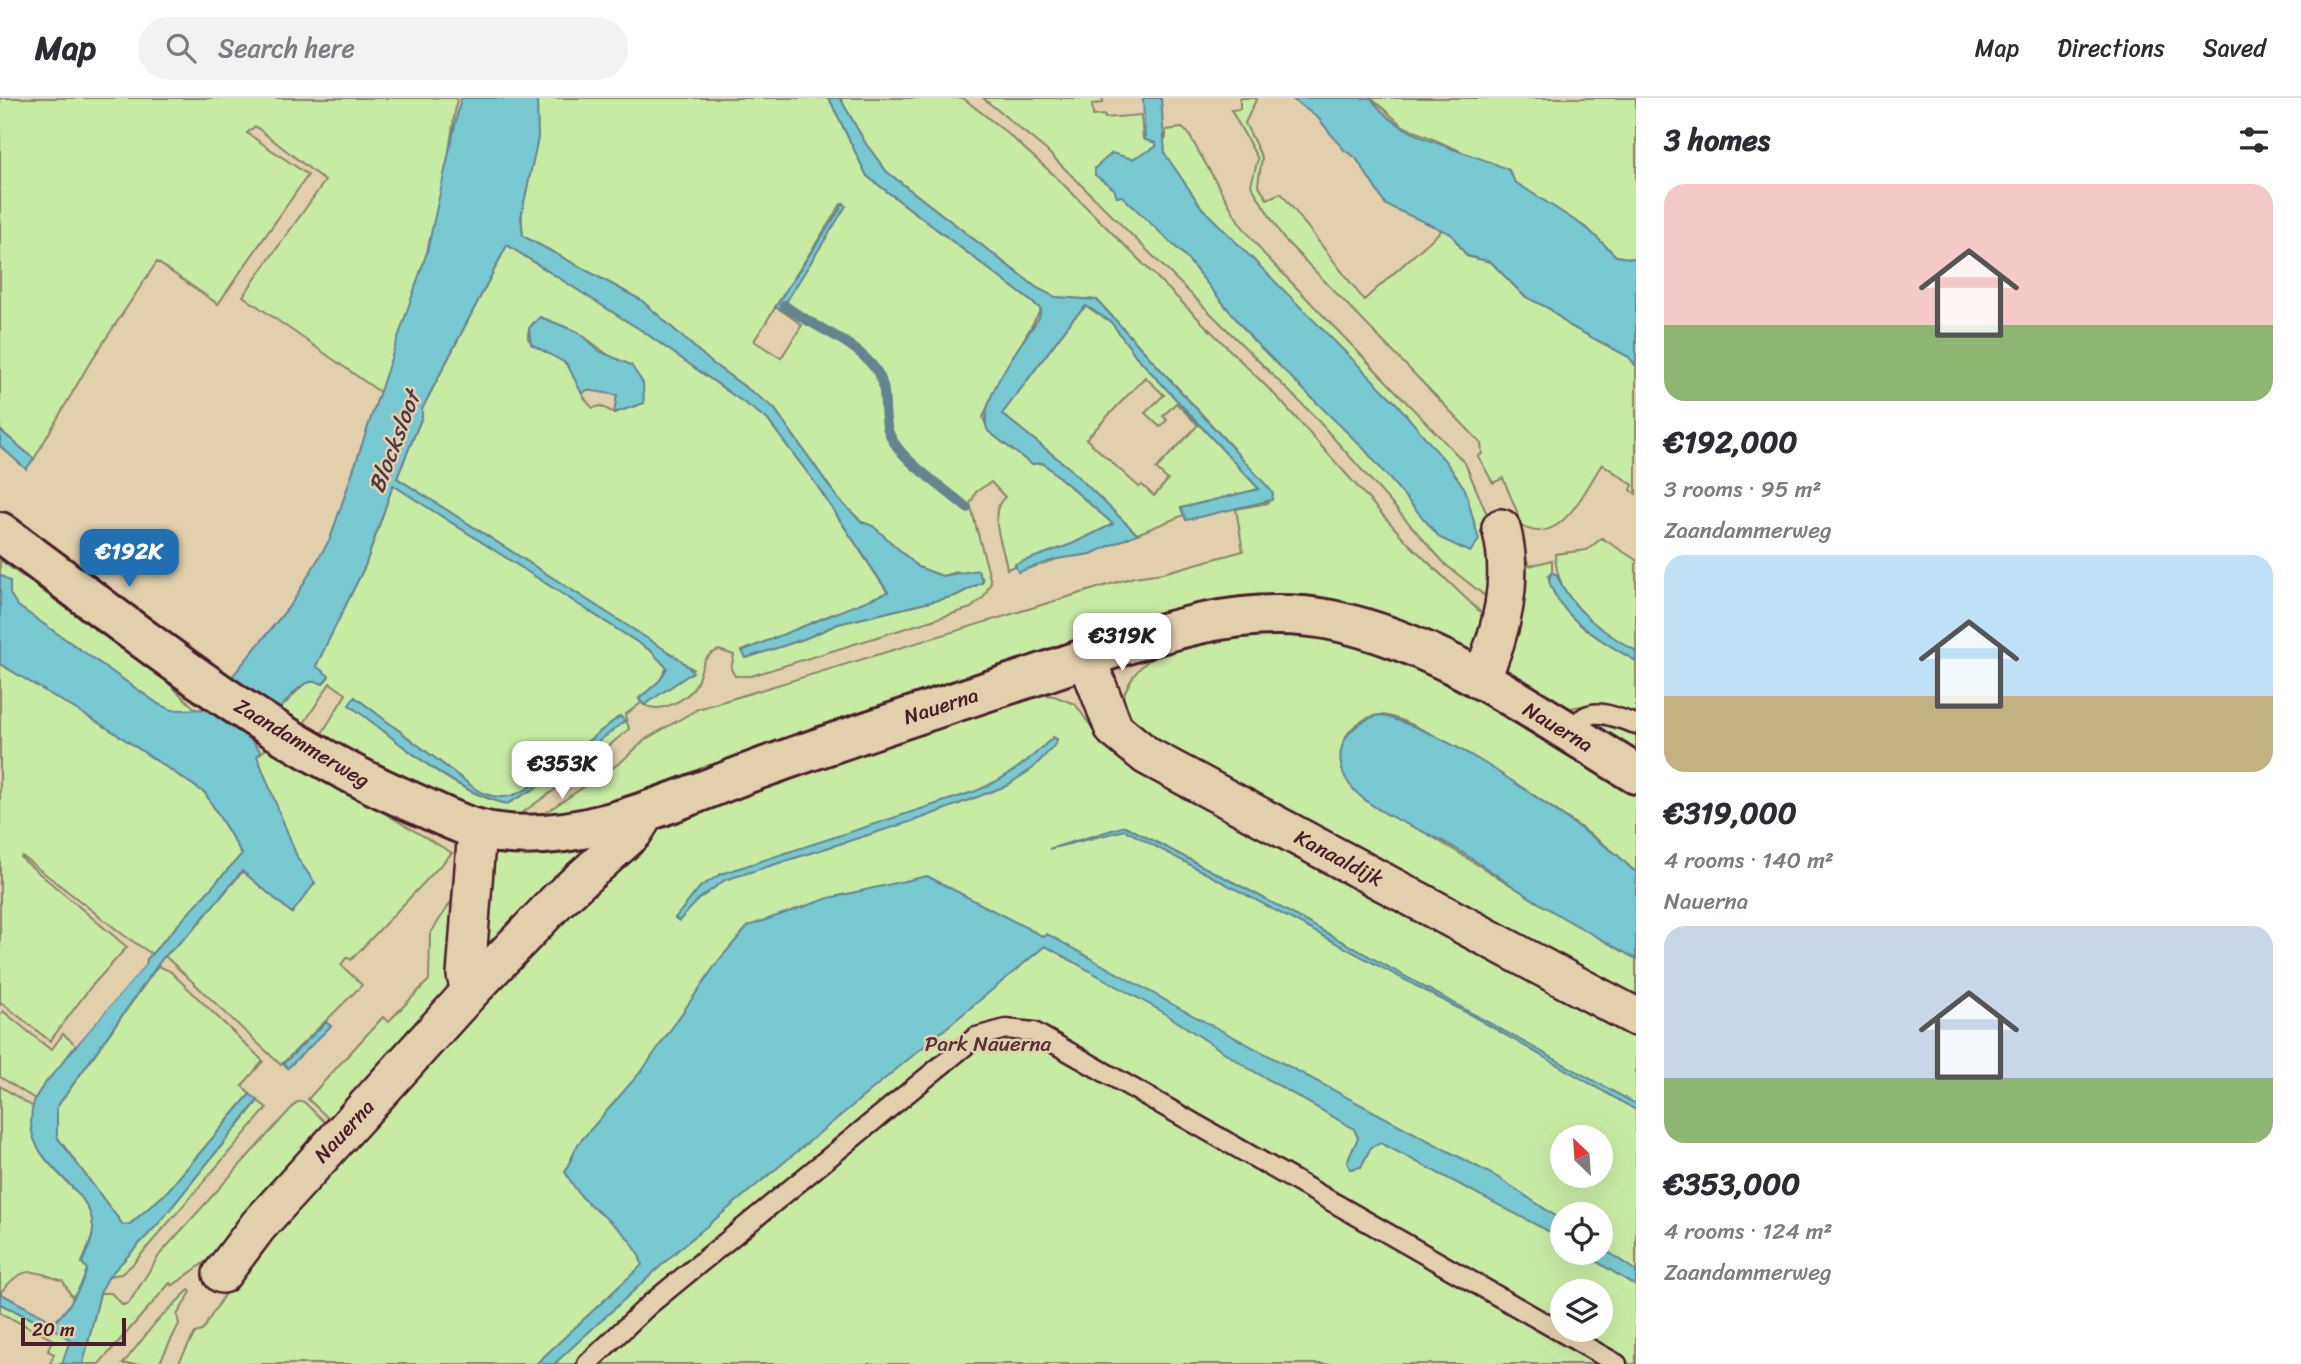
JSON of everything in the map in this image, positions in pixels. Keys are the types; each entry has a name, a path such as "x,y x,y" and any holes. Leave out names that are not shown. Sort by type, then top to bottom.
{"street":[{"path":"1480,680 1491,656 1506,592 1507,560 1501,528"},
{"name":"Zaandammerweg","path":"0,532 258,722 357,779 477,829 508,834 547,833 647,811"},
{"name":"Nauerna","path":"222,1274 296,1183 470,992 558,900 633,833 647,811 855,734 1214,620 1250,615 1291,616 1329,620 1370,631 1480,680 1636,774"},
{"name":"Kanaaldijk","path":"1087,659 1114,729 1147,755 1636,1017"},
{"path":"470,992 466,975 477,829"}],"lane":[{"path":"1569,733 1578,719 1590,714 1603,714 1636,724"},
{"path":"587,1364 649,1305 976,1037 1006,1029 1034,1032 1617,1364"}],"green space":[{"path":"0,98 457,98 439,219 384,395 243,296 325,181 255,126 247,133 308,175 218,304 157,262 89,364 34,459 0,430"},
{"path":"537,98 829,98 867,176 1041,309 995,390 983,417 988,431 1031,464 1043,463 1113,524 1072,544 1007,569 996,521 1000,503 1005,497 991,482 976,492 970,504 991,582 984,597 971,608 751,676 735,676 731,669 734,655 719,650 705,660 696,684 687,695 665,707 644,705 693,669 397,478 422,417 422,409 507,245 644,332 767,419 816,484 888,593 818,620 746,658 804,639 838,624 955,596 983,582 982,577 957,572 942,576 918,567 873,526 862,522 839,500 774,408 712,363 641,300 523,236 522,202","holes":["841,204 845,206 781,310 802,325 781,358 754,341","543,318 578,332 608,355 644,403 614,413 601,406 593,408 566,364 528,339 531,326"]},
{"path":"840,98 963,98 1007,133 1055,176 1279,399 1407,542 1480,612 1487,623 1472,654 1337,605 740,760 570,817 542,815 621,762 646,739 698,709 1134,577 1163,573 1243,551 1236,509 1268,503 1233,448 1097,300 1055,297 1037,288 887,172 866,144"},
{"path":"983,98 1103,98 1103,103 1092,104 1093,116 1104,115 1105,118 1141,115 1143,139 1145,132 1163,132 1166,139 1166,130 1182,128 1188,133 1239,222 1264,254 1465,463 1495,533 1489,599 1446,565 1314,416 1046,150"},
{"path":"1240,98 1257,98 1245,123 1262,158 1258,184 1267,199 1281,193 1364,300 1443,229 1451,234 1467,256 1491,262 1524,296 1550,309 1570,326 1629,357 1636,366 1636,494 1631,490 1633,485 1602,464 1578,503 1558,525 1546,530 1533,530 1518,524 1518,514 1503,478 1493,483 1478,456 1482,454 1481,443 1283,238 1251,185 1258,159 1231,110 1240,109"},
{"path":"1371,98 1636,98 1636,259 1616,256 1588,229 1476,158 1403,126"},
{"path":"1086,306 1111,322 1136,356 1259,489 1181,508 1184,515 1137,534 1068,467 1002,414 1073,319","holes":["1145,377 1164,395 1145,413 1160,427 1167,420 1163,416 1176,403 1198,425 1156,469 1168,480 1154,496 1142,485 1139,487 1086,439"]},
{"path":"393,485 651,651 667,667 660,681 639,698 641,703 625,715 629,729 567,781 516,817 488,818 319,738 346,694 330,683 303,725 278,711 305,683 315,680 323,684 329,676 315,666 365,566","holes":["355,697 478,791 497,797 521,792 620,716 624,721 546,782 507,804 466,789 425,763 350,705"]},
{"path":"1602,538 1636,560 1636,651 1593,624 1581,613 1563,587 1557,571 1555,554 1587,550"},
{"path":"0,560 165,680 206,719 179,724 0,599"},
{"path":"1552,560 1552,573 1548,576 1561,604 1583,627 1636,661 1636,715 1595,703 1566,709 1506,677 1499,662 1523,566 1528,562 1529,566"},
{"path":"1300,632 1379,651 1457,685 1636,793 1636,872 1598,840 1537,797 1428,732 1399,720 1380,715 1363,720 1349,732 1342,754 1343,766 1353,788 1636,959 1636,1007 1140,736 1127,714 1123,700 1128,685 1143,665 1161,653 1206,638"},
{"path":"0,664 112,731 205,793 242,854 152,954 22,856 21,858 127,947 90,988 50,1041 2,1003 0,1005"},
{"name":"Park Nauerna","path":"1036,694 1054,696 1075,704 1098,736 1636,1026 1636,1364 554,1364 632,1291 624,1282 536,1364 178,1364 195,1333 202,1331 235,1277 552,925 670,818"},
{"path":"1602,722 1636,733 1636,756 1593,726"},
{"path":"270,746 452,853 351,960 347,957 341,965 362,985 281,1065 165,956 193,930 243,871 292,913 299,863 257,756"},
{"path":"605,838 476,964 491,856 497,852 546,851"},
{"path":"455,896 455,982 331,1121 308,1099 383,1017 388,1022 429,980 430,934"},
{"path":"158,966 170,971 263,1061 242,1086 250,1094 165,1194 130,1224 123,1225 57,1137 57,1107"},
{"path":"3,1011 51,1050 63,1034 76,1045 35,1099 0,1077 0,1015"},
{"path":"0,1086 33,1107 33,1129 38,1147 82,1198 89,1211 93,1232 82,1263 88,1269 82,1287 72,1297 63,1281 34,1272 21,1274 0,1293"},
{"path":"258,1101 267,1108 132,1265 121,1274 109,1276 160,1221"},
{"path":"297,1102 304,1102 328,1125 212,1257 172,1286 170,1283 99,1364 83,1364 100,1293 111,1293 123,1305 129,1303 160,1254"},
{"path":"189,1290 191,1292 177,1315 179,1324 159,1364 123,1364 156,1322"},
{"path":"0,1304 58,1331 70,1340 62,1364 50,1364 54,1354 48,1351 52,1339 0,1313"}],"water":[{"name":"Blocksloot","path":"461,98 537,98 538,138 521,217 523,236 641,300 712,363 774,408 839,500 862,522 873,526 918,567 942,576 978,570 983,582 955,596 838,624 804,639 746,658 742,651 888,592 816,484 767,419 644,332 507,245 422,409 422,416 397,478 681,660 693,672 644,705 639,699 660,680 667,668 651,651 393,485 365,566 316,666 329,676 323,684 310,682 304,685 278,711 269,708 248,736 261,752 257,756 298,859 315,883 292,913 242,871 193,930 162,959 57,1107 57,1137 123,1225 130,1224 165,1194 250,1094 258,1100 160,1222 109,1276 100,1293 83,1364 62,1364 70,1340 58,1331 0,1304 0,1293 53,1322 73,1298 87,1269 82,1263 93,1232 89,1210 80,1196 44,1157 35,1141 31,1123 34,1102 45,1083 146,964 147,959 242,854 205,793 112,731 0,664 0,575 10,581 10,594 18,606 160,705 172,710 213,709 231,678 292,603 330,539 427,252"},
{"path":"829,98 840,98 866,144 887,172 1037,288 1055,297 1097,300 1269,488 1273,494 1272,500 1186,520 1181,508 1259,489 1136,356 1111,322 1086,306 1073,319 1002,414 1068,467 1137,534 1091,554 1057,559 1018,572 1015,564 1072,544 1113,524 1043,463 1031,464 988,431 988,405 994,389 1039,318 1041,309 867,176"},
{"path":"1143,98 1161,98 1165,154 1202,208 1397,404 1446,462 1465,489 1479,540 1470,552 1440,538 1365,450 1253,340 1184,255 1122,196 1117,197 1114,189 1095,175 1095,168 1112,153 1132,159 1156,147 1156,143 1145,140"},
{"path":"1291,98 1371,98 1383,112 1415,134 1509,170 1515,182 1588,229 1616,256 1636,259 1636,366 1629,357 1570,326 1550,309 1524,296 1491,262 1467,256 1451,234 1386,205 1356,158 1344,150 1318,118"},
{"path":"844,203 846,206 781,310 775,307"},
{"path":"540,317 578,332 599,351 631,365 643,383 644,403 614,413 617,395 587,390 582,394 567,364 531,344 529,328"},
{"path":"0,430 34,459 26,469 0,446"},
{"path":"1551,573 1556,574 1571,599 1589,619 1636,651 1636,661 1597,637 1573,618 1555,595 1549,581"},
{"path":"355,697 478,791 497,797 514,795 527,789 620,716 625,721 546,782 507,804 465,788 425,762 349,705"},
{"path":"1380,715 1440,738 1500,773 1612,851 1636,872 1636,959 1547,908 1453,847 1381,811 1359,795 1343,771 1340,759 1342,748 1355,728"},
{"path":"1053,737 1057,739 1056,744 1032,769 1006,786 922,818 725,880 699,899 679,921 675,918 700,887 721,874 976,791 1017,768"},
{"path":"1125,826 1258,895 1636,1104 1636,1110 1467,1013 1125,830 1049,849"},
{"path":"927,876 1044,937 1047,934 1181,1009 1499,1178 1550,1212 1550,1232 1381,1143 1371,1147 1361,1167 1350,1169 1347,1162 1358,1138 1354,1129 1248,1068 1161,1011 1045,946 677,1251 554,1364 536,1364 642,1265 625,1235 581,1196 565,1172 578,1144 644,1068 719,960 748,926 829,898"},
{"path":"326,1022 331,1026 288,1068 283,1064"},
{"path":"1613,1255 1636,1271 1636,1286 1602,1265 1613,1265"}],"pier":[{"path":"143,961 146,964 76,1045 73,1043"}],"waterway":[{"path":"784,305 845,342 867,359 883,385 887,425 895,443 913,464 967,508"}]}
